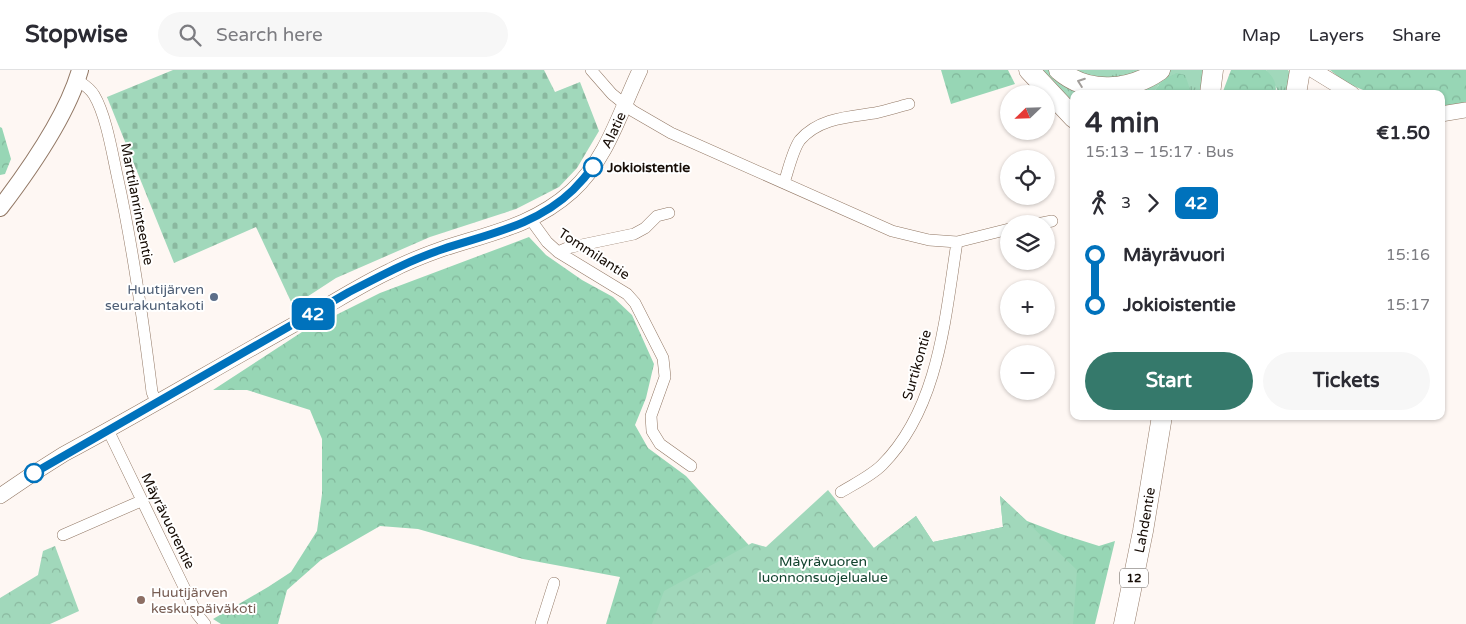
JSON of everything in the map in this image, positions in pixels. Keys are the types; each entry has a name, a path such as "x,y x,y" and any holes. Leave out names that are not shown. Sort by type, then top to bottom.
{"highway":[{"path":"1029,70 1070,114"},
{"path":"1059,70 1074,80 1107,88 1141,81 1160,70"},
{"path":"1210,90 1213,70"},
{"path":"1297,90 1300,70"},
{"name":"Lahdentie","path":"1124,624 1143,531 1161,420"},
{"path":"1143,531 1172,420"}],"main road":[{"path":"0,208 18,184 58,120 78,75"}],"street":[{"path":"592,70 612,94 624,104 671,134 892,231 929,240 957,242 1000,231"},
{"name":"Alatie","path":"0,496 34,473 156,402 389,271 442,249 508,230 531,220 554,206 573,190 594,166 612,134 640,70"},
{"path":"1312,70 1345,90"},
{"name":"Marttilanrinteentie","path":"78,75 94,94 112,151 130,232 152,392 156,402"},
{"path":"784,183 799,141 813,129 846,116 876,112 908,104"},
{"path":"1445,113 1466,110"},
{"path":"558,252 567,248 634,234 645,228 657,216 669,213"},
{"name":"Tommilantie","path":"531,220 547,242 558,252 627,294 635,304 663,358 666,377 651,416 652,430 660,444 691,466"},
{"name":"Surtikontie","path":"841,492 881,466 910,429 923,404 943,333 957,242"},
{"name":"Mäyrävuorentie","path":"108,430 197,614 205,624"},
{"path":"63,534 141,501"},
{"path":"541,624 554,583"}],"green space":[{"path":"173,70 544,70 555,92 580,82 599,131 577,168 559,187 516,209 430,237 336,278 293,306 256,227 174,263 107,97"},
{"path":"941,70 1008,70 1015,84 1000,85 1000,89 951,104"},
{"path":"1035,70 1052,70 1072,84 1167,70 1204,70 1202,90 1159,85 1155,90 1070,90 1070,107 1055,91 1055,85 1049,85"},
{"path":"1068,70 1151,70 1111,81"},
{"path":"1231,70 1266,70 1271,75 1276,87 1276,90 1224,90"},
{"path":"1266,70 1288,70 1290,73 1288,90 1277,89"},
{"path":"1330,70 1466,70 1466,103 1445,106 1445,90 1363,90 1346,83"},
{"path":"1177,73 1185,75 1190,90 1155,90 1169,77"},
{"path":"0,127 2,128 11,159 5,174 0,175"},
{"path":"529,237 546,255 582,280 613,297 632,315 654,364 646,398 635,425 648,448 686,476 756,553 874,548 916,516 933,542 1003,527 1000,496 1027,521 1099,546 1115,541 1095,624 606,624 620,577 523,559 418,529 380,526 321,560 287,590 278,624 221,624 213,619 291,572 317,531 322,494 322,439 310,410 247,390 213,390 302,332 380,293"},
{"name":"Mäyrävuoren luonnonsuojelualue","path":"828,490 874,548 916,516 933,542 1003,527 1000,496 1077,570 1073,624 652,624 664,591 752,543 766,547"},
{"path":"55,546 79,611 50,624 0,624 0,598 38,575 43,551"}],"bus line":[{"name":"42","path":"34,473 194,380 389,271 442,249 508,230 531,220 554,206 573,190 593,167"}],"place":[{"name":"Jokioistentie","path":"593,167"},
{"name":"Huutijärven seurakuntakoti","path":"214,297"},
{"name":"Huutijärven keskuspäiväkoti","path":"141,600"}]}
